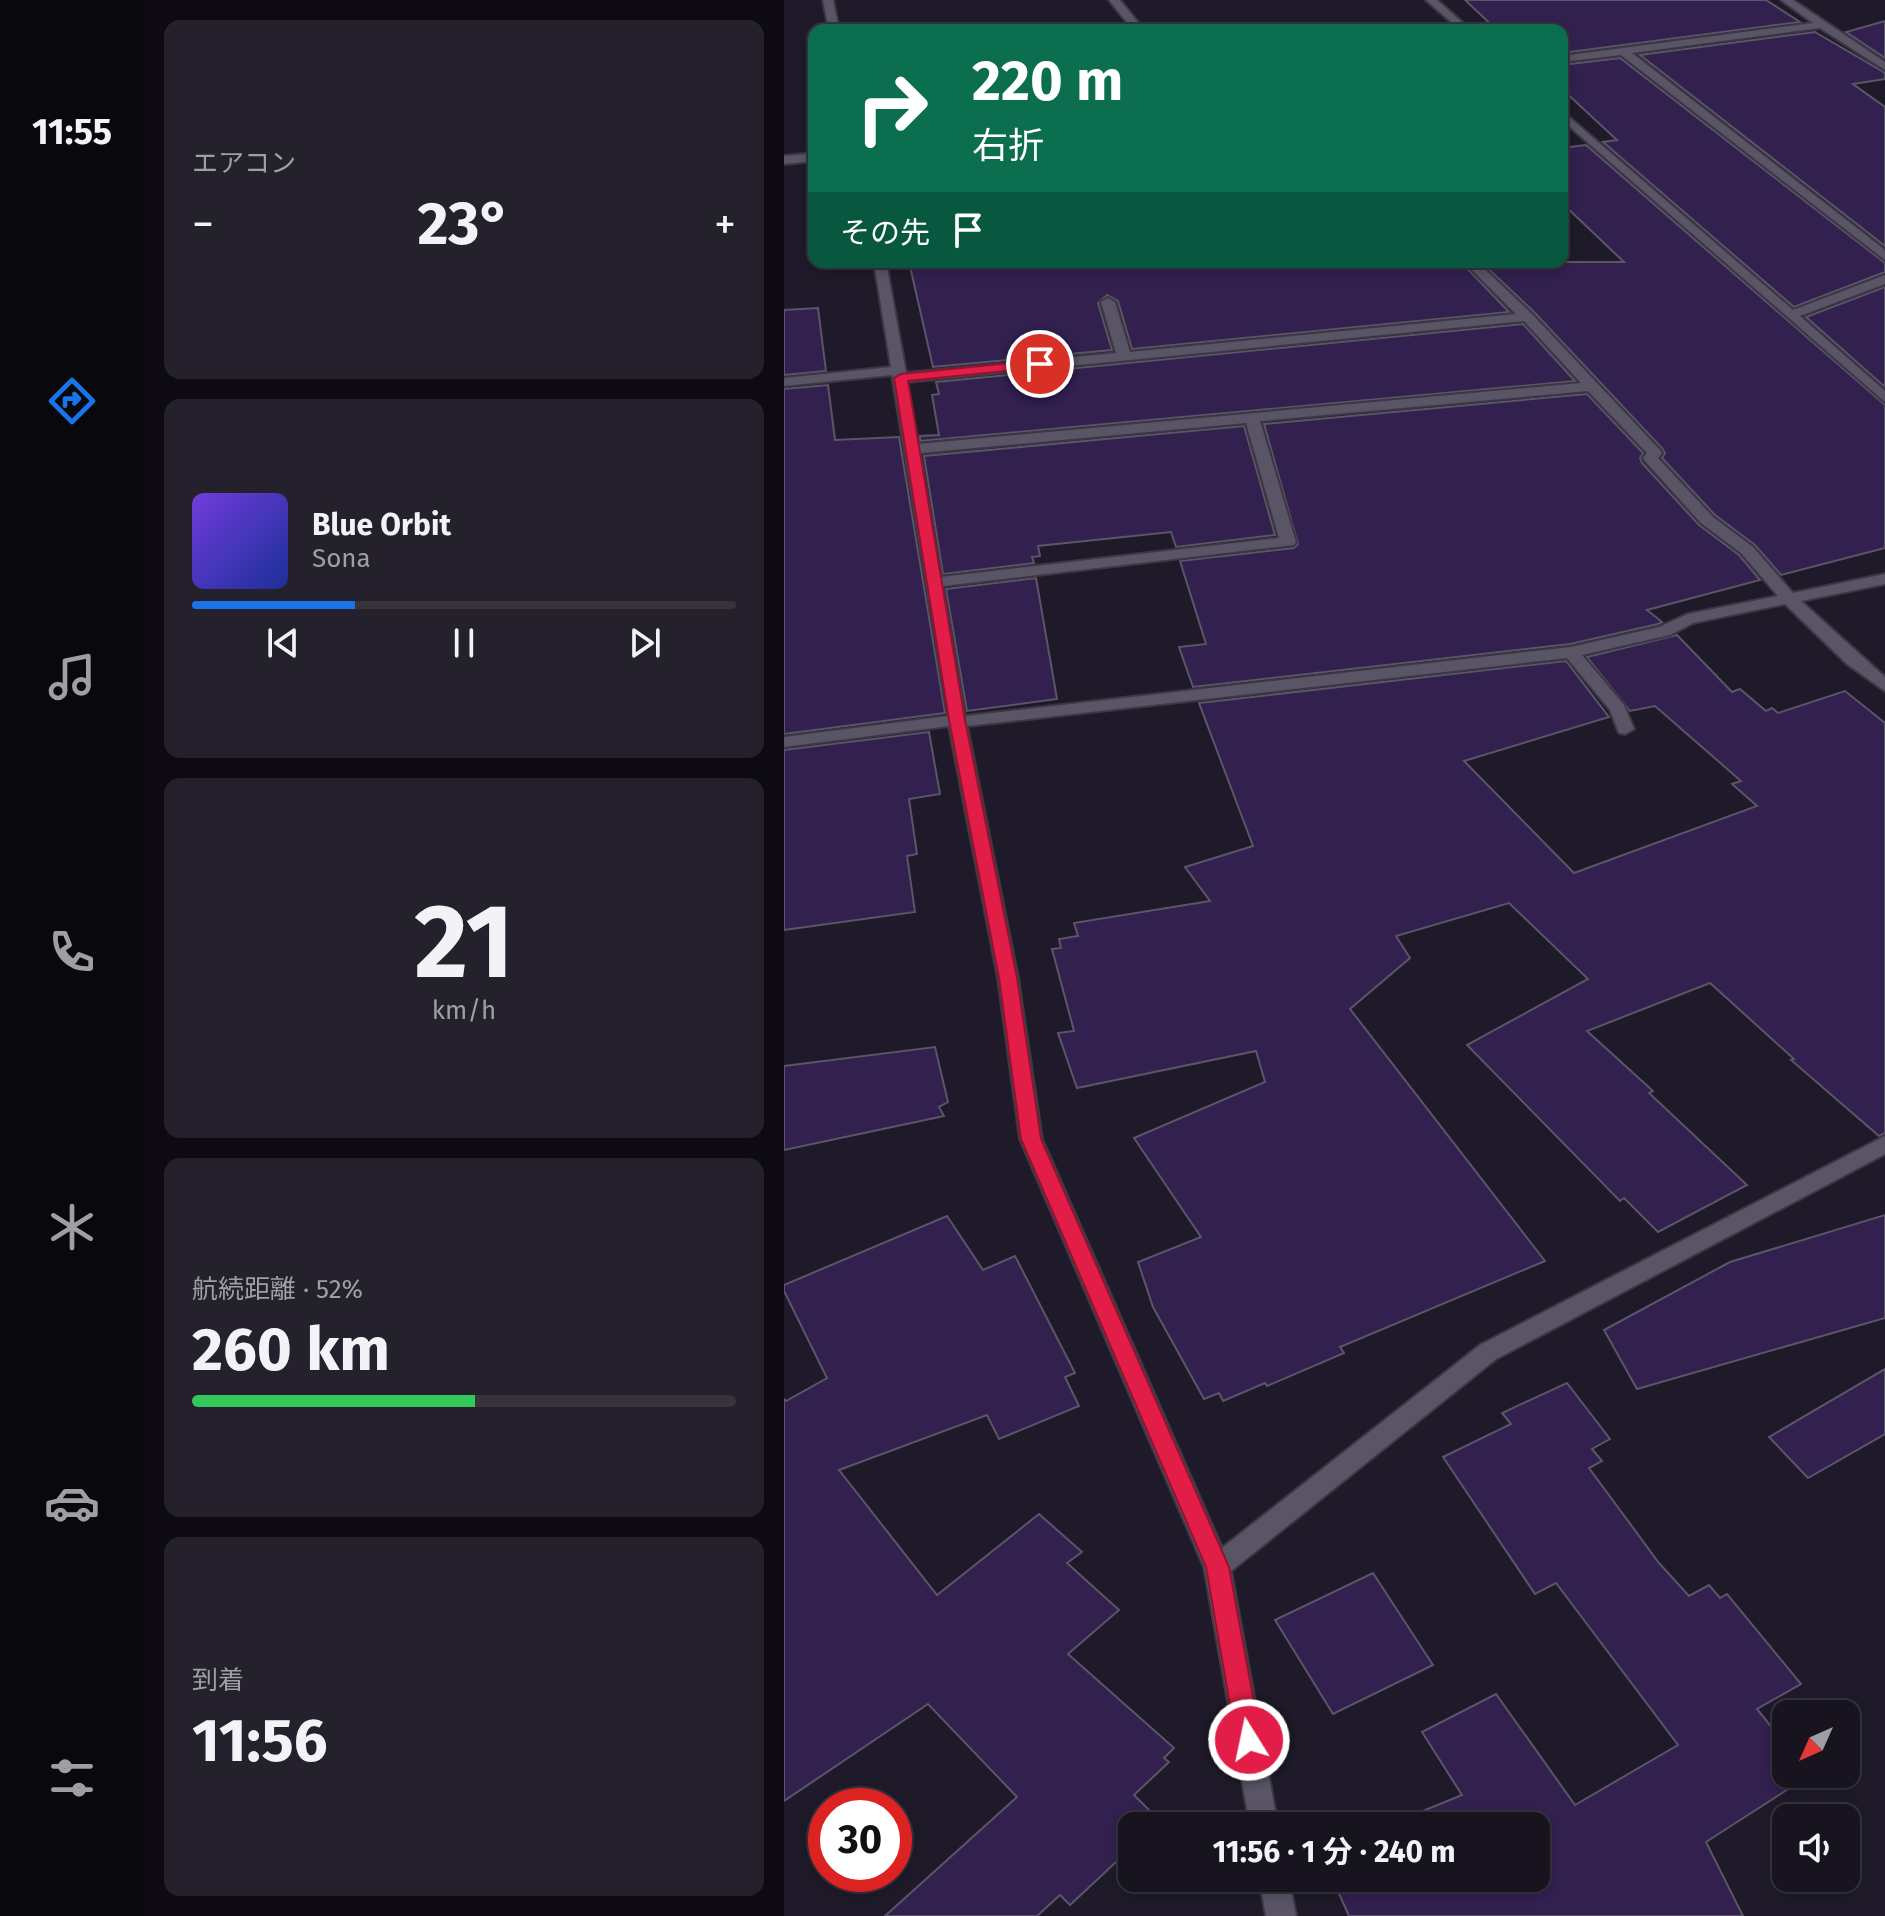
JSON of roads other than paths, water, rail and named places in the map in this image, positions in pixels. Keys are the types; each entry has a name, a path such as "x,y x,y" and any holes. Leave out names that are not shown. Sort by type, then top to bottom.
{"street":[{"path":"828,0 833,24"},
{"path":"1114,0 1134,24"},
{"path":"1431,0 1459,24"},
{"path":"1786,0 1885,67"},
{"path":"1568,58 1820,25"},
{"path":"1623,51 1885,256"},
{"path":"1568,119 1885,398"},
{"path":"784,160 808,158"},
{"path":"881,268 958,721 1008,978 1031,1139 1217,1567 1261,1812"},
{"path":"1476,268 1527,317 1655,453 1650,458 1707,520 1747,550 1790,600 1885,686"},
{"path":"1791,315 1885,279"},
{"path":"1108,302 1124,356"},
{"path":"784,382 1124,356 1527,317"},
{"path":"913,449 1593,386"},
{"path":"936,582 1288,542 1251,416"},
{"path":"784,742 1571,652 1618,644 1618,640 1664,631 1688,619 1885,579"},
{"path":"1571,652 1618,709 1625,729"},
{"path":"1217,1567 1488,1352 1885,1144"},
{"path":"1277,1892 1281,1916"}]}
